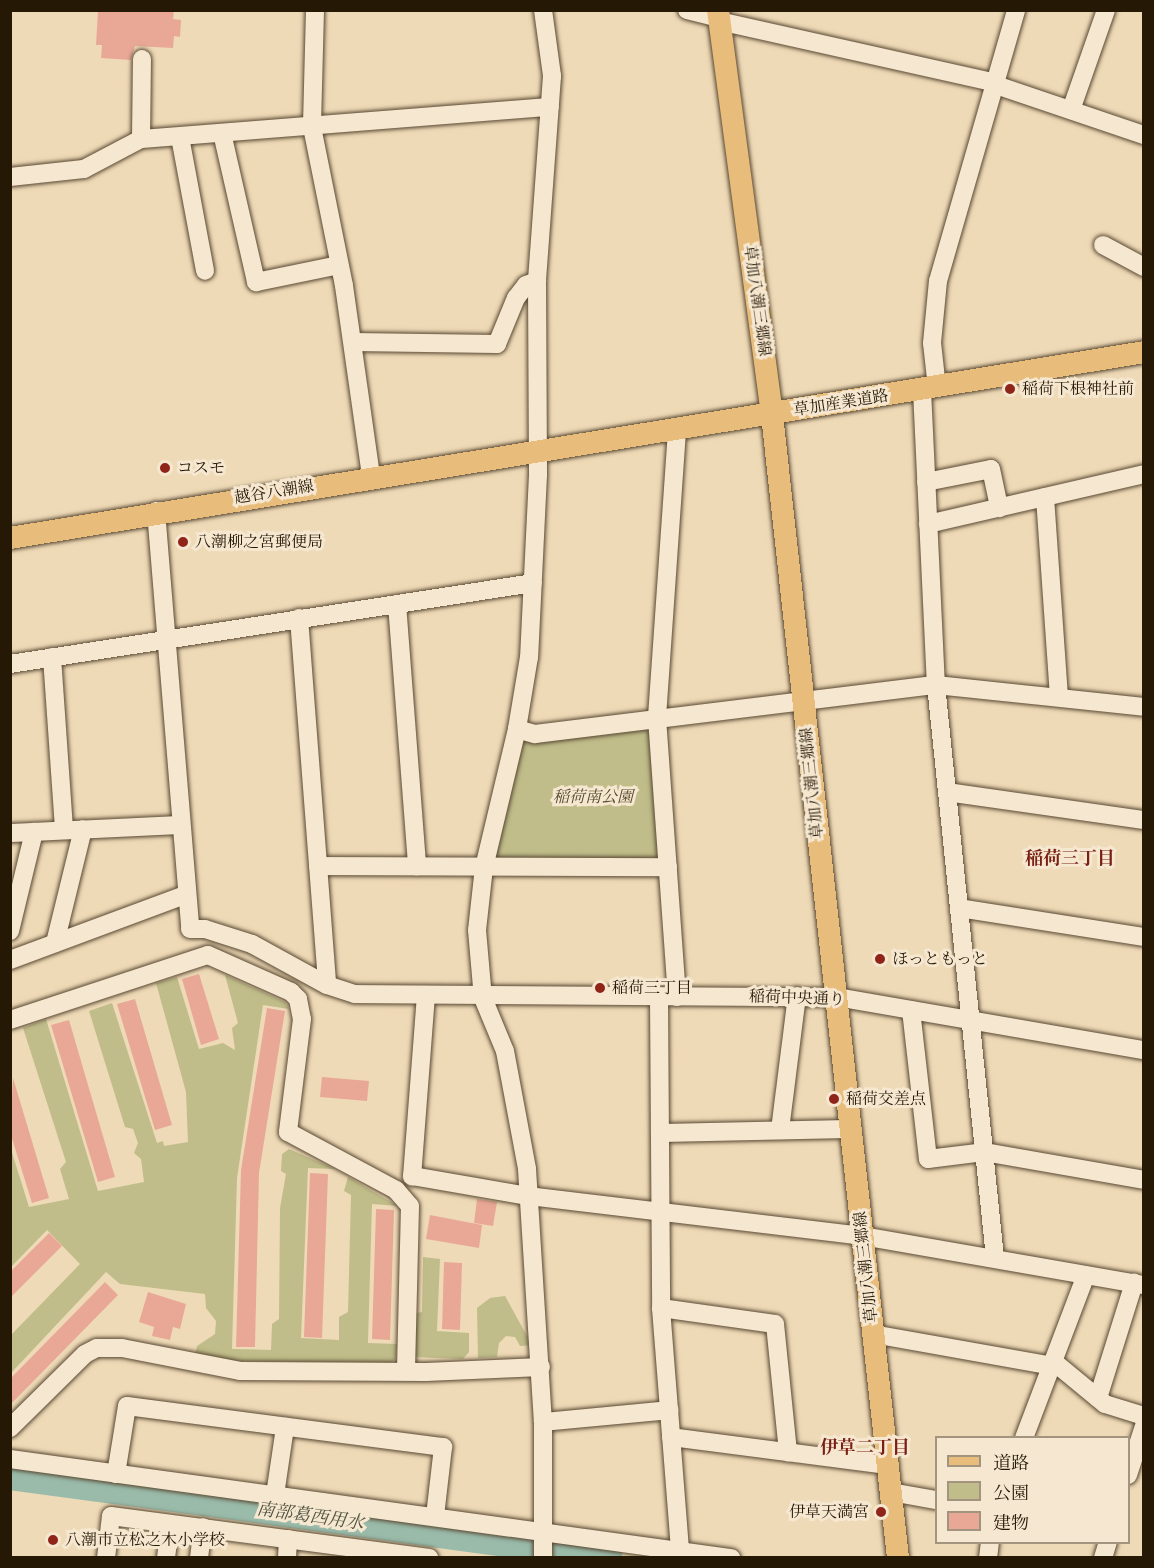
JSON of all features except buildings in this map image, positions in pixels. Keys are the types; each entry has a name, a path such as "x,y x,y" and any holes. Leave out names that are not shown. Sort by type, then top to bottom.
{"main road":[{"name":"草加八潮三郷線","path":"719,16 772,415 898,1557"},
{"name":"草加産業道路","path":"538,451 772,415 1143,352"},
{"name":"越谷八潮線","path":"10,537 156,511 538,451"}],"street":[{"path":"315,10 312,127 339,265 371,476"},
{"path":"543,10 550,50 550,107 537,281 538,451 529,657 517,729 484,867 477,930 483,998 505,1051 522,1135 541,1367 544,1543"},
{"path":"687,10 993,83 1143,135"},
{"path":"995,1258 968,1020 936,685 926,482 929,389 938,281 993,83 1016,10"},
{"path":"1071,110 1106,10"},
{"path":"141,139 142,59"},
{"path":"10,177 84,169 141,139 550,107"},
{"path":"222,133 256,282 339,265"},
{"path":"180,137 206,271"},
{"path":"1103,245 1143,267"},
{"path":"352,342 497,344 516,298 526,285 537,281"},
{"path":"677,428 657,717 668,867 668,997 660,1133 661,1308 680,1551"},
{"path":"926,482 991,469 999,508"},
{"path":"927,524 1143,474"},
{"path":"1045,497 1059,696"},
{"path":"10,960 185,895 168,641 156,511"},
{"path":"10,664 533,583"},
{"path":"397,604 417,866"},
{"path":"299,618 327,985"},
{"path":"52,657 64,830"},
{"path":"517,729 536,734 803,699 936,685 1059,696 1143,707"},
{"path":"947,792 1143,820"},
{"path":"10,833 181,825"},
{"path":"55,943 83,830"},
{"path":"10,932 34,832"},
{"path":"318,866 668,867"},
{"name":"稲荷中央通り","path":"185,895 190,929 205,929 252,944 327,985 356,994 483,998 836,997 1143,1050"},
{"path":"958,908 1143,937"},
{"path":"10,1020 208,955 291,992 298,999 302,1019 288,1132 396,1190 410,1206 406,1371"},
{"path":"426,995 412,1176 528,1197 862,1236 1139,1284 1098,1398"},
{"path":"780,1130 797,996"},
{"path":"911,1010 928,1159 984,1152 1143,1179"},
{"path":"660,1133 850,1129"},
{"path":"1024,1436 1086,1275"},
{"path":"661,1308 775,1324 788,1452"},
{"path":"873,1334 1053,1364 1106,1404 1143,1416"},
{"path":"10,1428 86,1354 97,1348 122,1348 240,1371 406,1371 541,1367"},
{"path":"116,1474 127,1406 443,1447 435,1516"},
{"path":"543,1422 669,1410"},
{"path":"1130,1470 1143,1426"},
{"path":"274,1495 285,1427"},
{"path":"671,1437 888,1465"},
{"path":"10,1459 435,1516 544,1543 680,1551 731,1557"},
{"path":"891,1492 935,1500"},
{"path":"106,1557 111,1516 203,1527 287,1548 429,1557"},
{"path":"166,1557 170,1524"},
{"path":"199,1557 203,1527"}],"green space":[{"name":"稲荷南公園","path":"644,728 651,735 660,853 655,860 499,860 495,856 523,742"},
{"path":"225,975 285,1002 289,1009 263,1005 237,1178 232,1349 271,1350 272,1324 279,1319 280,1208 286,1174 281,1171 282,1154 289,1149 335,1169 308,1168 301,1338 339,1340 339,1317 348,1312 351,1195 344,1191 348,1177 398,1206 372,1204 368,1343 397,1344 396,1358 391,1363 239,1361 195,1355 197,1346 215,1334 216,1321 206,1308 205,1294 120,1284 106,1272 11,1373 11,1335 80,1264 47,1230 11,1267 10,1146 29,1207 69,1199 60,1169 66,1162 23,1028 46,1019 98,1191 144,1182 141,1159 134,1153 138,1143 133,1129 125,1127 89,1011 112,1003 157,1143 163,1141 164,1146 188,1142 186,1092 156,983 177,977 199,1049 223,1043 235,1050 232,1028 238,1023"},
{"path":"423,1257 440,1259 437,1331 469,1333 469,1352 463,1359 414,1357 416,1313 422,1312"},
{"path":"505,1296 532,1345 520,1346 515,1337 506,1336 499,1343 497,1357 478,1358 477,1308 490,1298"}],"waterway":[{"name":"南部葛西用水","path":"10,1477 610,1558"}],"place":[{"name":"稲荷下根神社前","path":"1010,389"},
{"name":"コスモ","path":"165,468"},
{"name":"八潮柳之宮郵便局","path":"183,542"},
{"name":"ほっともっと","path":"880,959"},
{"name":"稲荷三丁目","path":"600,988"},
{"name":"稲荷交差点","path":"834,1099"},
{"name":"伊草天満宮","path":"881,1512"},
{"name":"八潮市立松之木小学校","path":"53,1540"}],"district":[{"name":"稲荷三丁目","path":"1070,859"},
{"name":"伊草二丁目","path":"865,1448"}]}
